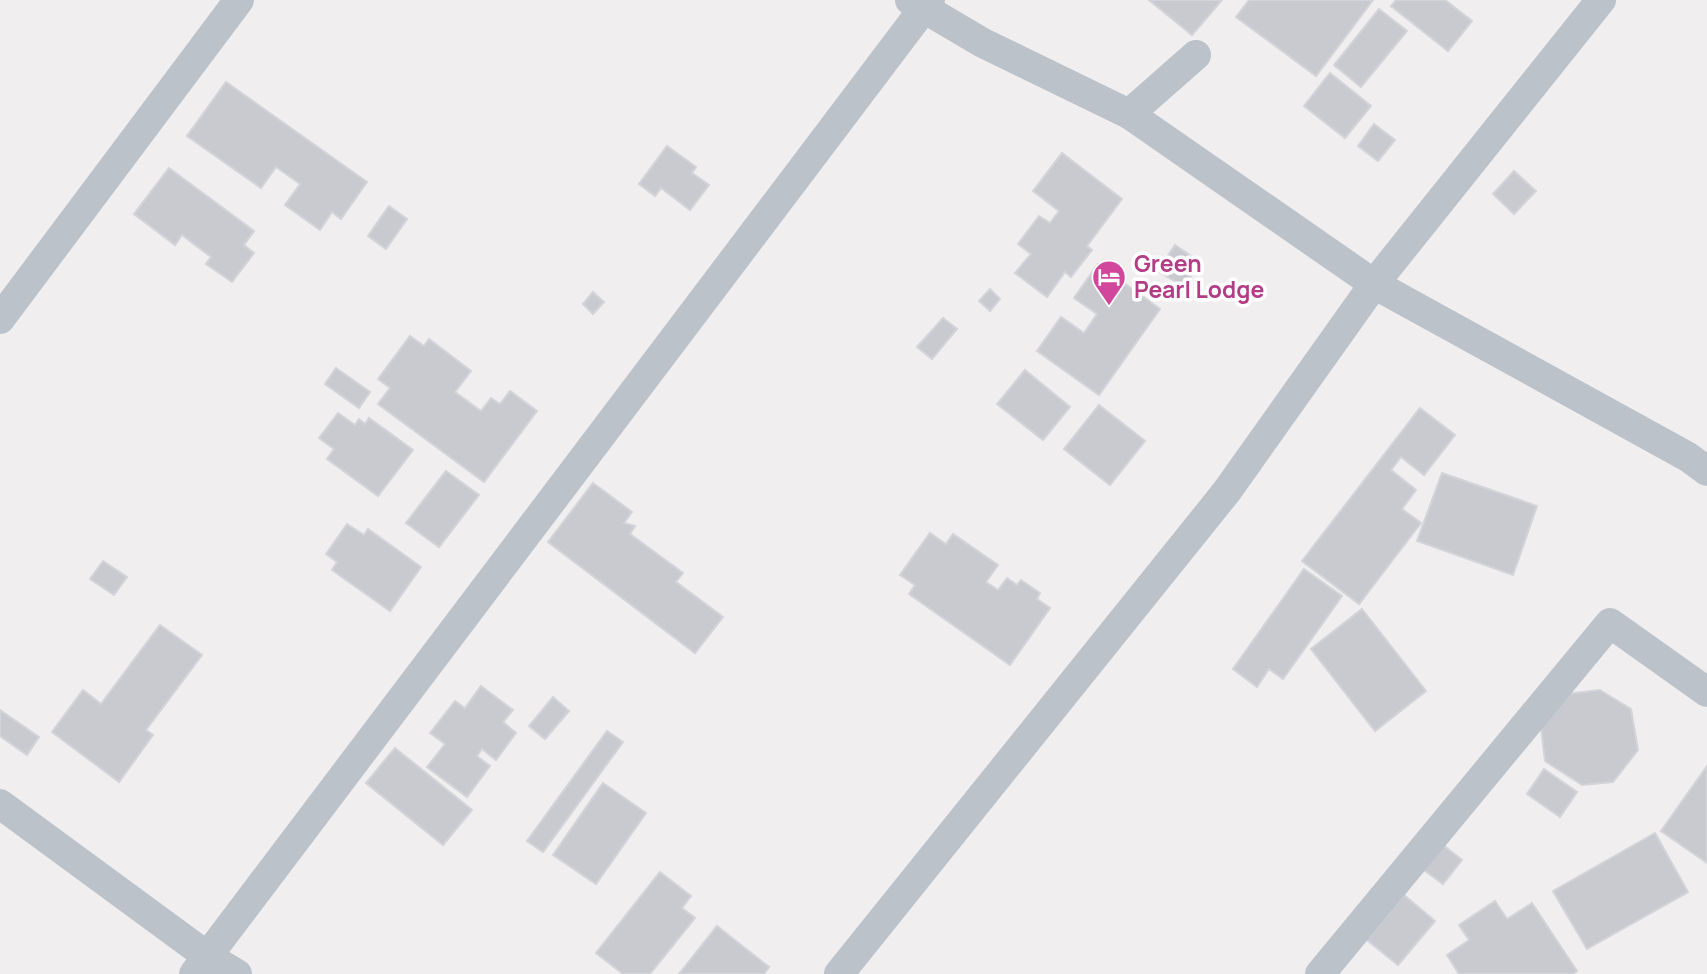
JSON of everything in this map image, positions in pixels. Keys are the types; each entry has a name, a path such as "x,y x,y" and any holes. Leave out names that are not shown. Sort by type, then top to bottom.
{"street":[{"path":"0,319 239,0"},
{"path":"839,974 1227,491 1374,284 1601,0"},
{"path":"200,965 921,3 983,43 1129,114 1374,284 1688,457 1707,471"},
{"path":"1129,114 1196,55"},
{"path":"1320,974 1610,623 1707,692"},
{"path":"0,804 200,965 237,974"}],"building":[{"path":"1149,0 1222,0 1192,35"},
{"path":"1249,0 1373,0 1316,76 1236,17"},
{"path":"1396,0 1445,0 1472,21 1448,51 1391,6"},
{"path":"1379,9 1407,31 1361,87 1334,65"},
{"path":"1330,73 1371,106 1345,138 1304,106"},
{"path":"226,82 367,182 341,219 332,212 320,230 285,205 300,184 276,167 261,188 187,136"},
{"path":"1374,124 1395,140 1378,161 1358,146"},
{"path":"667,146 696,167 692,173 709,185 690,210 661,188 655,196 639,184"},
{"path":"1062,153 1122,199 1087,246 1092,250 1071,277 1065,272 1047,297 1015,273 1031,254 1018,244 1039,216 1050,223 1059,211 1033,191"},
{"path":"169,168 254,231 244,245 254,253 232,282 206,264 211,257 182,235 175,245 134,214"},
{"path":"1514,171 1536,191 1514,214 1493,194"},
{"path":"389,206 407,219 386,249 368,236"},
{"path":"1175,245 1200,262 1184,287 1158,271"},
{"path":"1098,264 1160,309 1099,395 1037,351 1061,317 1084,333 1097,314 1074,298"},
{"path":"990,289 1000,299 990,311 979,301"},
{"path":"593,292 604,302 593,314 583,304"},
{"path":"943,318 957,329 932,359 917,347"},
{"path":"410,336 424,346 429,339 471,371 455,392 481,411 491,398 500,404 510,391 537,411 484,482 378,404 390,388 378,379"},
{"path":"336,368 370,392 359,408 325,384"},
{"path":"1025,370 1070,407 1043,440 997,404"},
{"path":"1099,405 1145,441 1110,485 1064,449"},
{"path":"1420,408 1455,435 1424,475 1401,457 1391,470 1416,490 1402,509 1421,523 1359,604 1302,561"},
{"path":"338,413 355,425 359,419 365,424 369,418 413,450 378,496 327,459 334,449 319,438"},
{"path":"446,471 479,495 439,547 406,523"},
{"path":"1442,473 1537,506 1513,575 1417,541"},
{"path":"593,483 632,512 624,523 635,526 630,534 683,573 676,582 723,617 695,653 548,542"},
{"path":"347,524 364,535 368,529 421,567 390,611 332,570 337,562 326,554"},
{"path":"930,533 946,544 953,534 998,565 986,582 998,590 1007,578 1017,585 1021,580 1040,593 1037,599 1050,608 1010,665 909,594 915,585 900,575"},
{"path":"103,561 127,577 114,595 90,579"},
{"path":"1304,569 1342,596 1283,679 1269,669 1257,687 1233,669"},
{"path":"1362,609 1426,691 1375,731 1311,649"},
{"path":"160,625 202,655 146,730 153,735 119,782 52,732 83,690 101,704"},
{"path":"481,686 513,710 503,722 516,733 496,760 482,749 477,756 490,766 467,797 427,767 445,744 430,733 455,701 465,708"},
{"path":"1600,690 1631,709 1638,750 1613,782 1582,785 1545,761 1541,727 1566,694"},
{"path":"553,697 569,711 545,739 529,726"},
{"path":"0,710 39,737 27,755 0,736"},
{"path":"607,731 623,742 543,852 527,841"},
{"path":"395,748 472,810 443,845 366,783"},
{"path":"1707,766 1707,863 1661,831"},
{"path":"1544,769 1577,792 1560,817 1527,794"},
{"path":"603,783 646,813 596,884 553,855"},
{"path":"1655,833 1688,892 1587,949 1553,891"},
{"path":"1443,845 1462,860 1443,884 1424,870"},
{"path":"660,872 691,896 682,908 695,918 650,974 623,974 596,953"},
{"path":"1404,895 1435,921 1398,965 1367,940"},
{"path":"1495,901 1507,919 1532,903 1577,971 1573,974 1459,974 1447,955 1469,940 1459,925"},
{"path":"717,926 769,967 764,974 679,974"}],"place":[{"name":"Green Pearl Lodge","path":"1109,307"}]}
